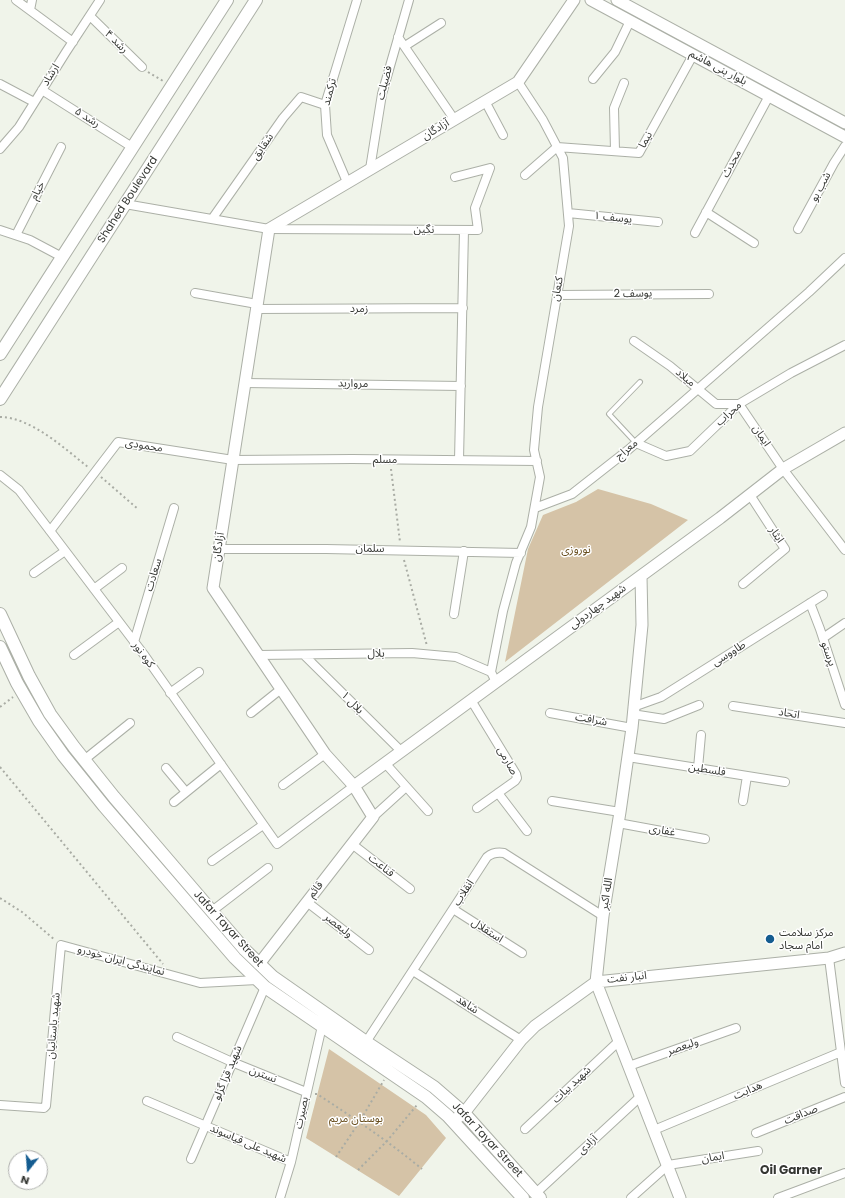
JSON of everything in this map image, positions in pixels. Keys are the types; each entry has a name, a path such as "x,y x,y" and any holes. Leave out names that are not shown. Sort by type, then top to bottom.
{"main road":[{"path":"0,354 226,0"},
{"name":"Shahed Boulevard","path":"0,399 256,0"},
{"name":"Jafar Tayar Street","path":"2,625 50,714 84,760 114,797 259,964 273,977 366,1042 434,1087 464,1113 538,1196"},
{"name":"Jafar Tayar Street","path":"0,647 39,721 63,755 104,806 235,958 261,983 426,1097 453,1121 523,1198"}],"street":[{"path":"16,0 73,42"},
{"path":"30,10 32,0"},
{"name":"ارشاد","path":"0,149 19,127 100,0"},
{"name":"ترکمند","path":"347,182 327,135 325,105 357,0"},
{"name":"فضیلت","path":"370,169 382,94 410,0"},
{"name":"آزادگان","path":"373,817 354,786 325,754 213,588 269,229 518,82 574,0"},
{"name":"بلوار بنی هاشم","path":"591,0 845,137"},
{"name":"بلوار بنی هاشم","path":"617,0 845,123"},
{"name":"رشد ۴","path":"90,16 142,68"},
{"path":"593,79 615,52 630,21"},
{"path":"404,46 441,23"},
{"path":"398,37 454,119"},
{"name":"نیما","path":"557,146 640,153 693,55"},
{"name":"کنعان","path":"518,82 543,120 563,158 569,226 538,407 534,450 540,477 535,508"},
{"path":"615,151 614,108 624,83"},
{"path":"0,84 34,102"},
{"name":"رشد ۵","path":"42,90 132,147"},
{"name":"محدث","path":"695,233 769,96"},
{"name":"شقایق","path":"212,219 283,118 301,97 325,105"},
{"path":"486,101 502,135"},
{"path":"525,175 557,146"},
{"name":"شب بو","path":"798,229 845,146"},
{"name":"خیام","path":"16,235 61,147"},
{"name":"نگین","path":"269,229 478,230 475,208 490,168 455,177"},
{"path":"125,204 269,229"},
{"path":"706,212 754,243"},
{"name":"یوسف ۱","path":"568,213 658,222"},
{"path":"0,230 30,240 62,257"},
{"path":"459,460 464,230"},
{"name":"معراج","path":"535,508 572,494 636,443 809,292 845,258"},
{"name":"زمرد","path":"195,293 256,307 463,308"},
{"name":"یوسف 2","path":"557,295 709,294"},
{"name":"میلاد","path":"634,341 670,366 716,404 739,404"},
{"name":"محراب","path":"636,443 666,456 690,451 739,404 791,373 845,345"},
{"name":"مروارید","path":"245,383 461,386"},
{"name":"ایمان","path":"739,404 783,469"},
{"name":"شهید چهاردولی","path":"354,786 471,700 494,677 641,576 783,469 845,433"},
{"name":"محمودی","path":"50,531 118,442 233,460"},
{"name":"مسلم","path":"233,460 536,461"},
{"path":"783,469 845,550"},
{"name":"کوه نور","path":"0,475 19,490 134,642 276,844 354,786"},
{"name":"ایثار","path":"743,584 785,549 750,495"},
{"name":"سعادت","path":"134,642 174,508"},
{"path":"494,677 503,611 516,563 531,527 535,508"},
{"name":"سلمان","path":"219,549 318,549 521,553"},
{"path":"34,573 65,551"},
{"path":"454,614 464,551"},
{"path":"94,589 122,568"},
{"name":"الله اکبر","path":"641,576 642,625 632,710 632,728 603,916 596,982 680,1198"},
{"name":"طاووسی","path":"632,710 661,697 823,595"},
{"name":"پرستو","path":"810,603 845,701"},
{"path":"74,655 119,622"},
{"path":"823,638 845,623"},
{"name":"بلال","path":"258,655 412,653 456,658 494,677"},
{"name":"بلال ۱","path":"304,655 401,751"},
{"path":"170,693 199,672"},
{"path":"251,713 281,689"},
{"name":"صارمی","path":"471,700 517,778 477,808"},
{"path":"632,710 664,719 699,705"},
{"name":"اتحاد","path":"734,706 845,723"},
{"name":"شرافت","path":"550,713 632,728"},
{"path":"84,760 130,722"},
{"path":"698,768 701,735"},
{"path":"283,785 325,754"},
{"name":"فلسطین","path":"628,757 785,782"},
{"path":"385,763 428,811"},
{"path":"174,802 221,764"},
{"path":"166,768 186,792"},
{"path":"743,801 747,776"},
{"path":"373,817 406,787"},
{"path":"498,793 527,831"},
{"path":"552,801 620,812"},
{"name":"قائم","path":"259,964 373,817"},
{"name":"غفاری","path":"618,823 705,839"},
{"path":"212,860 263,825"},
{"name":"قناعت","path":"352,844 410,889"},
{"name":"انقلاب","path":"366,1042 490,854 500,852 504,853 603,916"},
{"path":"212,911 268,868"},
{"name":"ولیعصر","path":"307,902 369,950"},
{"name":"استقلال","path":"453,909 522,953"},
{"name":"نمایندگی ایران خودرو","path":"61,945 200,983 261,983"},
{"name":"شهید باستانیان","path":"0,1104 44,1108 46,1106 61,945"},
{"name":"انبار نفت","path":"453,1121 464,1113 521,1040 535,1026 596,982 829,958 845,953"},
{"path":"829,958 845,1083"},
{"name":"شاهد","path":"413,971 521,1040"},
{"name":"شهید قرا گزلو","path":"191,1159 232,1062 261,983"},
{"name":"بصیرت","path":"280,1198 291,1162 322,1026"},
{"name":"ولیعصر","path":"629,1066 736,1028"},
{"name":"نسترن","path":"177,1037 232,1062 306,1092"},
{"name":"شهید بیات","path":"525,1129 619,1041"},
{"name":"هدایت","path":"654,1130 841,1052"},
{"name":"آزادی","path":"538,1196 641,1096"},
{"name":"صداقت","path":"756,1133 845,1097"},
{"path":"147,1101 205,1125"},
{"name":"شهید علی قیاسوند","path":"205,1125 291,1162"},
{"name":"ایمان","path":"668,1165 758,1151"},
{"path":"631,1198 668,1165"},
{"path":"778,1198 845,1173"}],"lane":[{"path":"636,443 609,414 640,382"}],"path":[{"path":"142,68 171,87"},
{"path":"0,417 7,417 36,428 95,472 138,509"},
{"path":"0,707 22,691"},
{"path":"0,767 171,974"},
{"path":"0,898 22,912 61,945"},
{"path":"336,1157 382,1085 388,1071"},
{"path":"306,1092 318,1094 360,1121 422,1168"},
{"path":"358,1170 387,1141 415,1107 426,1097"}],"green space":[{"name":"نوروزی","path":"598,489 651,504 688,520 505,662 528,549 543,515 576,502"},
{"name":"بوستان مریم","path":"329,1049 426,1115 446,1138 399,1196 306,1138"}],"place":[{"name":"مرکز سلامت امام سجاد","path":"770,939"}],"district":[{"name":"Oil Garner","path":"791,1171"}]}
